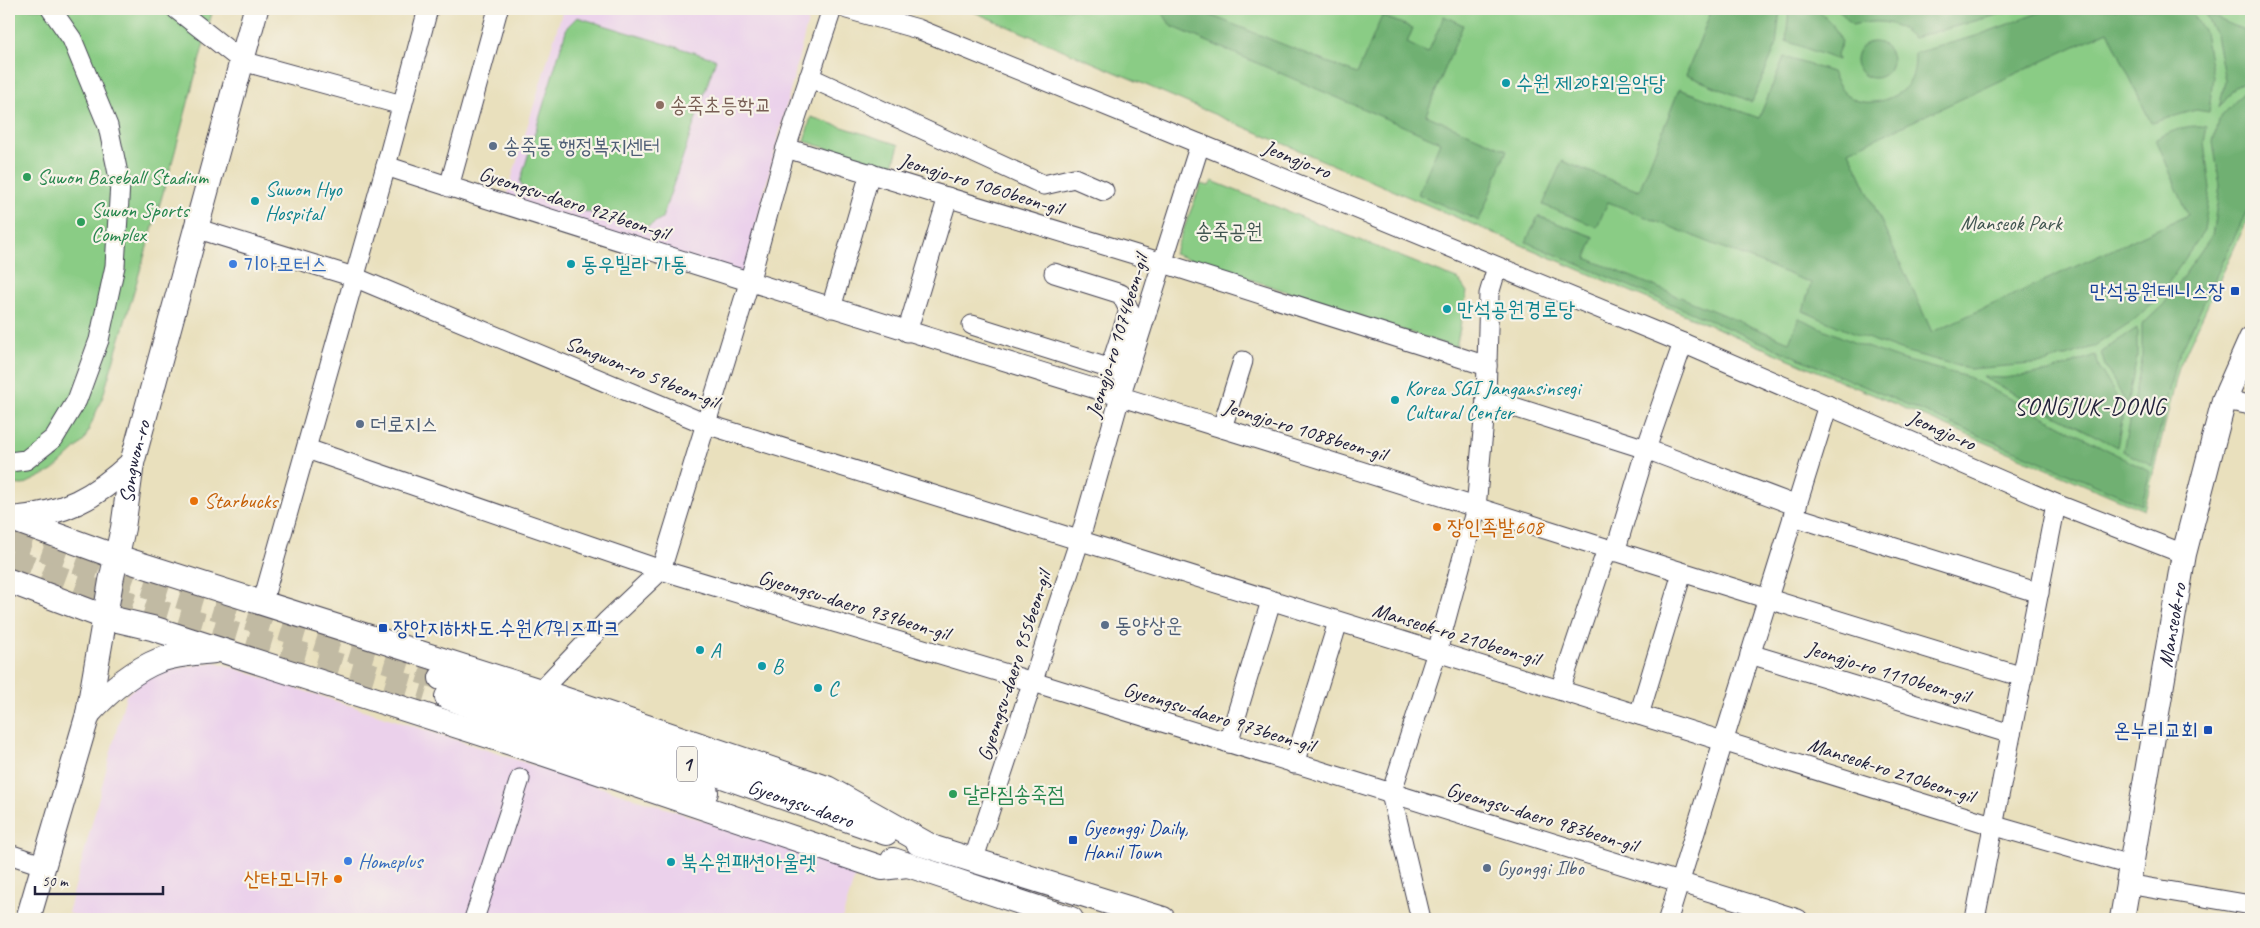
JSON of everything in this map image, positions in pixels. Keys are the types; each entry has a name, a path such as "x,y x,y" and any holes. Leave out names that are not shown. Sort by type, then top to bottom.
{"main road":[{"name":"Songwon-ro","path":"28,919 88,714 123,528 132,463 256,9"},
{"name":"Manseok-ro","path":"2122,919 2128,874 2184,554 2224,400 2251,339"},
{"path":"11,518 37,517 63,510 88,498 114,480 132,463"},
{"path":"11,518 117,558 540,691 827,788 932,847"},
{"path":"9,580 105,617 152,628 545,754 882,868 907,865"},
{"path":"88,714 104,697 131,676 161,660 220,650"},
{"name":"Gyeongsu-daero","path":"1071,919 907,865 440,686 883,833 1163,919"}],"street":[{"path":"9,462 26,460 54,438 77,400 99,340 115,266 120,183 108,126 72,39 51,9"},
{"path":"176,9 242,61 402,105"},
{"path":"262,604 386,166 428,9"},
{"path":"449,187 498,9"},
{"path":"540,691 606,622 661,570 749,283 786,148 832,9"},
{"path":"847,9 918,29"},
{"name":"Jeongjo-ro","path":"901,9 918,29 1683,343 2056,504 2184,554"},
{"path":"809,77 1044,184 1074,178 1104,191"},
{"name":"Jeongjo-ro 1074beon-gil","path":"1079,542 1120,397 1119,371 1163,263 1200,144"},
{"name":"Jeongjo-ro 1060beon-gil","path":"786,148 1163,263"},
{"name":"Gyeongsu-daero 927beon-gil","path":"386,166 749,283"},
{"path":"831,308 870,173"},
{"path":"907,332 948,197"},
{"name":"Songwon-ro 59beon-gil","path":"195,228 354,277 706,424 1079,542"},
{"path":"1163,263 1487,366"},
{"path":"1421,919 1391,794 1437,652 1476,508 1486,398 1489,294 1497,267"},
{"path":"972,325 1119,371 1129,310 1121,294 1054,273"},
{"path":"749,283 1120,397"},
{"path":"1611,551 1683,343"},
{"path":"1222,428 1243,361"},
{"name":"Jeongjo-ro 1088beon-gil","path":"1120,397 1682,573"},
{"path":"1486,398 1646,449 1795,511 2039,593"},
{"path":"2224,400 2251,405"},
{"path":"1668,919 1828,405"},
{"path":"307,449 661,570"},
{"path":"1975,919 2056,504"},
{"name":"Manseok-ro 210beon-gil","path":"1079,542 1992,825 2128,874 2251,905"},
{"name":"Gyeongsu-daero 955beon-gil","path":"973,861 1079,542"},
{"name":"Manseok-ro 210beon-gil","path":"1560,690 1611,551"},
{"name":"Gyeongsu-daero 939beon-gil","path":"661,570 1033,682"},
{"path":"1639,715 1682,573"},
{"name":"Jeongjo-ro 1110beon-gil","path":"1682,573 2023,677"},
{"path":"1228,743 1271,601"},
{"name":"Manseok-ro 210beon-gil","path":"1294,764 1338,622"},
{"name":"Jeongjo-ro 1110beon-gil","path":"1750,654 2012,734"},
{"name":"Gyeongsu-daero 973beon-gil","path":"1033,682 1391,794"},
{"path":"474,919 520,779"},
{"name":"Gyeongsu-daero 983beon-gil","path":"1391,794 1798,919"},
{"path":"9,854 45,866"}],"shaded area":[{"name":"송죽초등학교","path":"563,9 811,9 743,276 505,200"},
{"path":"215,662 857,870 842,919 87,919 68,913 126,695 143,680 167,670"}],"green space":[{"name":"Suwon Sports Complex","path":"9,9 213,9 173,159 103,396 84,441 52,471 23,485 9,484"},
{"name":"Manseok Park","path":"967,9 2251,9 2251,212 2179,367 2144,510"},
{"path":"1160,9 1195,9 1357,74 1382,16 1413,28 1407,43 1428,53 1444,16 1463,25 1426,115 1507,150 1479,221 1418,194 1440,142 1171,26"},
{"path":"1712,9 1780,9 1776,46 1752,102 1686,75"},
{"path":"1789,9 1817,9 1832,24 1842,42 1837,54 1838,60 1786,41"},
{"path":"1838,9 2006,9 2008,12 1913,38 1899,27 1885,22 1852,25"},
{"path":"2049,9 2190,9 2205,33 2213,76 2209,112 2196,110 2151,123 2108,31 1849,151 1932,332 2188,215 2156,139 2187,127 2207,127 2204,142 2210,188 2204,231 2158,298 2134,320 2093,347 2044,363 1970,369 1900,350 1853,333 1803,311 1811,283 1608,202 1597,227 1543,205 1562,161 1639,191 1679,89 1759,118 1784,57 1832,72 1837,83 1850,97 1865,102 1873,102 1890,98 1904,89 1914,72 1915,53 1976,36"},
{"path":"2204,13 2251,33 2251,79 2237,85 2219,108 2225,81 2216,35"},
{"path":"577,17 716,59 662,218 644,229 526,193 520,182 567,27"},
{"path":"1874,42 1881,43 1887,47 1891,53 1891,67 1887,73 1881,77 1874,78 1867,77 1861,73 1857,67 1856,60 1857,53 1861,47 1867,43"},
{"path":"2251,89 2251,202 2175,364 2152,466 2123,451 2142,360 2142,325 2164,304 2212,235 2220,186 2213,142 2218,120 2243,93"},
{"path":"811,117 899,145 892,169 804,141"},
{"name":"송죽공원","path":"1212,181 1459,280 1467,292 1456,348 1174,254 1201,184 1209,186"},
{"path":"1538,216 1594,237 1586,258 1789,342 1799,318 1855,343 1900,359 1968,377 2150,472 2142,505 1526,242"},
{"path":"2137,328 2137,357 2127,404 2105,366 2101,352"},
{"path":"2095,355 2100,369 2124,409 2117,447 1982,377 2004,378 2049,372"}],"tunnel":[{"path":"9,537 135,583 441,678"},
{"path":"9,559 126,602 426,691"}],"place":[{"name":"수원 제2야외음악당","path":"1506,83"},
{"name":"송죽초등학교","path":"660,105"},
{"name":"송죽동 행정복지센터","path":"493,146"},
{"name":"Suwon Baseball Stadium","path":"27,177"},
{"name":"Suwon Hyo Hospital","path":"255,201"},
{"name":"Suwon Sports Complex","path":"81,222"},
{"name":"기아모터스","path":"233,264"},
{"name":"동우빌라 가동","path":"571,264"},
{"name":"만석공원테니스장","path":"2235,291"},
{"name":"만석공원경로당","path":"1447,309"},
{"name":"Korea SGI Jangansinsegi Cultural Center","path":"1395,400"},
{"name":"더로지스","path":"360,424"},
{"name":"Starbucks","path":"194,501"},
{"name":"장인족발608","path":"1437,527"},
{"name":"동양상운","path":"1105,625"},
{"name":"장안지하차도.수원KT위즈파크","path":"383,628"},
{"name":"A","path":"700,650"},
{"name":"B","path":"762,666"},
{"name":"C","path":"818,688"},
{"name":"온누리교회","path":"2208,730"},
{"name":"달라짐송죽점","path":"953,794"},
{"name":"Gyeonggi Daily, Hanil Town","path":"1073,840"},
{"name":"Homeplus","path":"348,861"},
{"name":"북수원패션아울렛","path":"671,862"},
{"name":"Gyonggi Ilbo","path":"1487,868"},
{"name":"산타모니카","path":"338,879"}],"district":[{"name":"SONGJUK-DONG","path":"2090,406"}]}
